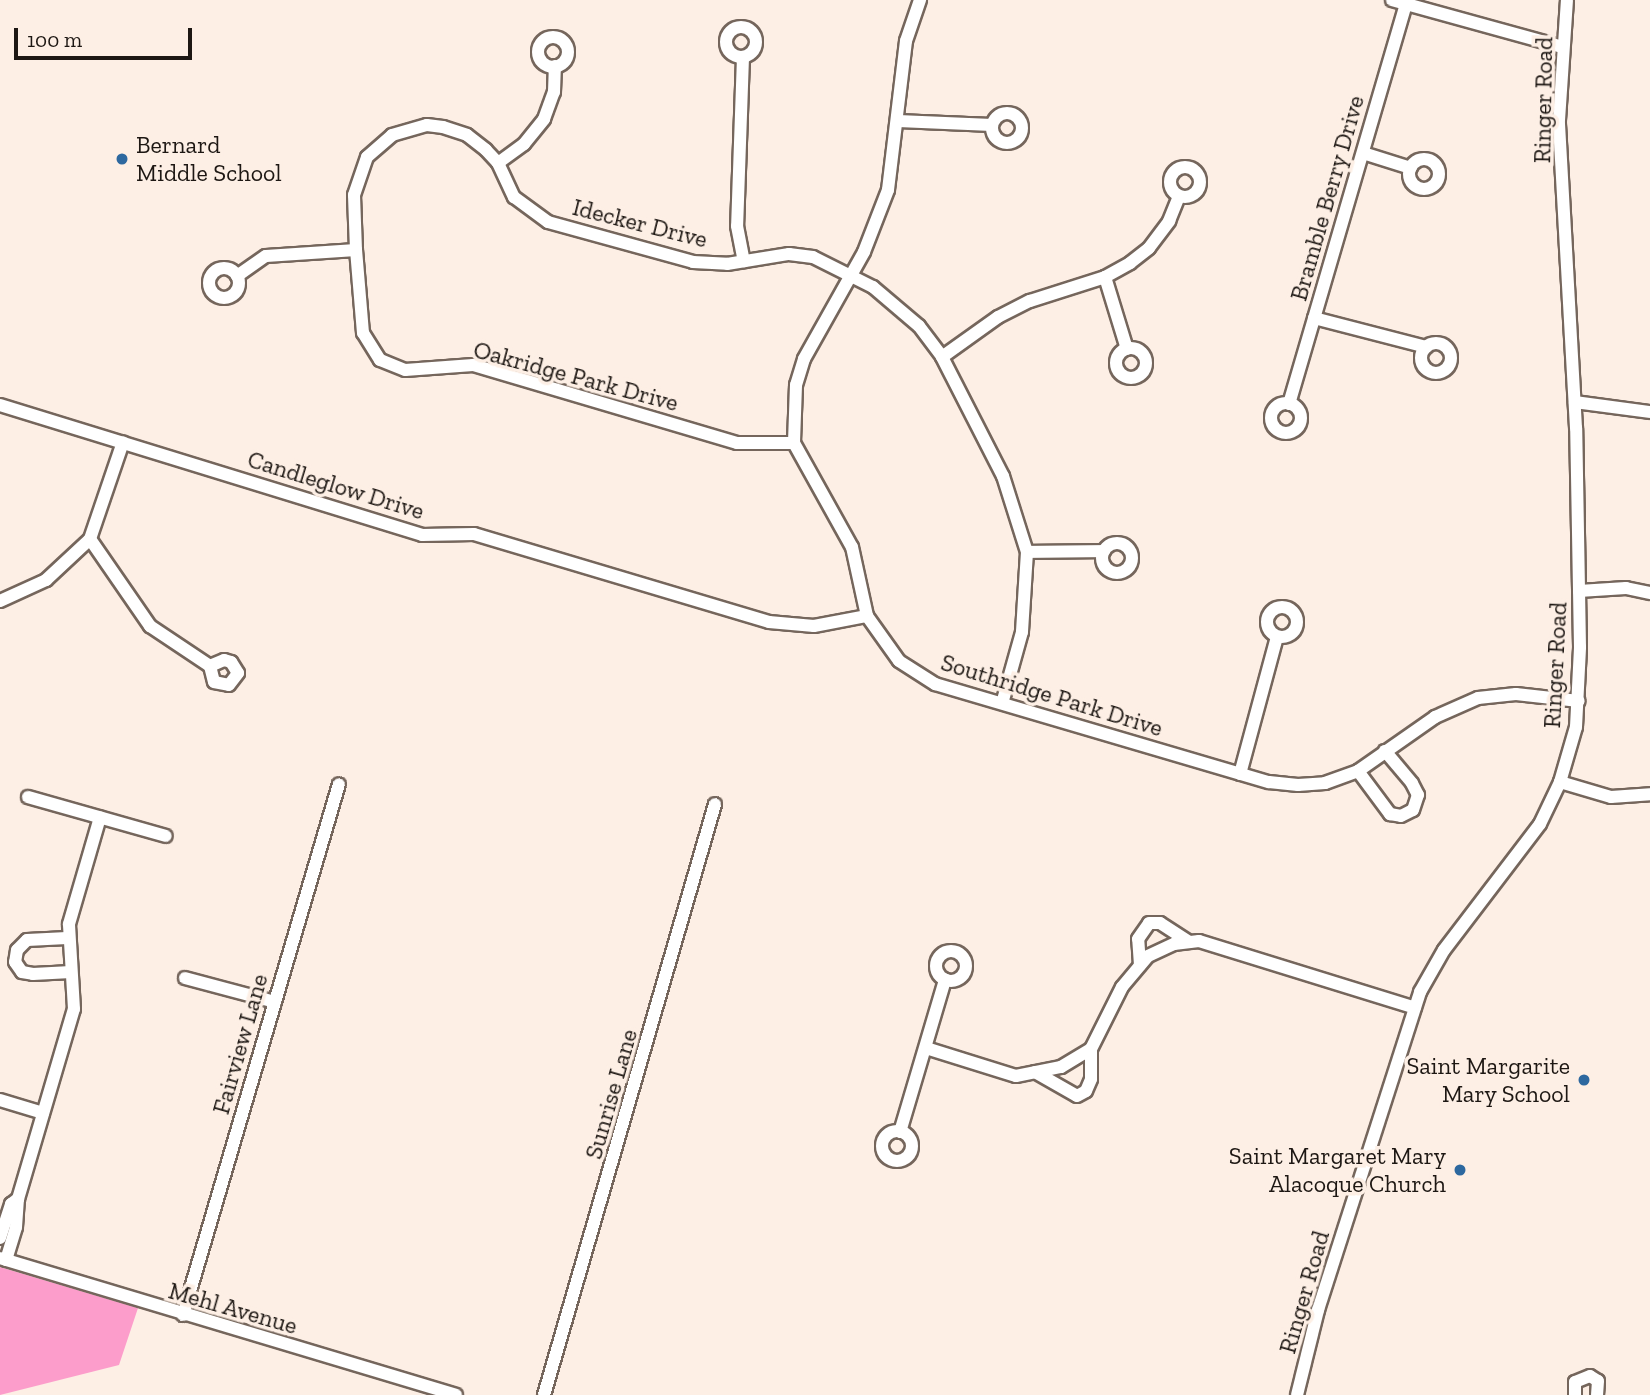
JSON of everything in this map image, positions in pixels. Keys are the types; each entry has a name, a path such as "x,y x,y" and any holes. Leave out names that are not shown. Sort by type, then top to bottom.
{"street":[{"path":"794,443 796,385 803,359 849,272 864,252 883,208 898,121 906,41 920,0"},
{"path":"1392,0 1563,47"},
{"name":"Ringer Road","path":"1297,1395 1318,1310 1415,1007 1436,961 1520,856 1560,782 1579,701 1575,402 1559,120 1567,0"},
{"name":"Bramble Berry Drive","path":"1289,404 1406,5"},
{"path":"743,57 737,226 744,261"},
{"path":"498,163 524,144 544,119 554,92 555,66"},
{"path":"898,121 992,125"},
{"name":"Idecker Drive","path":"356,250 359,171 377,145 391,135 427,125 467,135 498,163 514,197 548,222 693,262 744,261 789,254 813,257 849,272 919,326 942,357 1003,476 1027,552 1021,632 1003,701"},
{"path":"1363,153 1411,168"},
{"path":"942,357 998,317 1030,301 1105,277 1149,248 1169,220 1179,197"},
{"path":"237,276 266,256 356,250"},
{"name":"Oakridge Park Drive","path":"356,250 363,333 368,347 393,368 473,365 737,443 794,443"},
{"path":"1105,277 1127,349"},
{"path":"1314,318 1426,347"},
{"path":"1575,402 1650,412"},
{"name":"Candleglow Drive","path":"0,405 422,535 474,534 769,622 814,626 867,616"},
{"path":"0,601 46,580 90,539 123,442"},
{"name":"Southridge Park Drive","path":"794,443 852,547 867,616 884,644 918,675 935,684 1003,701 1240,774 1298,785 1325,783 1358,771 1435,718 1478,698 1516,694 1579,701"},
{"path":"90,539 150,625 210,666"},
{"path":"1027,552 1104,551"},
{"path":"1579,591 1626,588 1650,593"},
{"path":"1240,774 1277,636"},
{"path":"1358,771 1390,814 1401,816 1413,810 1418,795 1412,783 1385,751"},
{"path":"1560,782 1611,797 1650,794"},
{"name":"Fairview Lane","path":"183,1315 339,784"},
{"path":"28,797 166,836"},
{"name":"Sunrise Lane","path":"544,1395 715,804"},
{"path":"3,1259 16,1227 18,1199 74,1009 67,938 100,817"},
{"path":"1140,965 1138,939 1149,923 1160,923 1189,942"},
{"path":"67,938 27,940 17,950 15,962 22,972 33,974 71,972"},
{"path":"926,1048 1016,1076 1079,1060 1091,1049 1122,987 1140,965 1163,948 1199,941 1415,1007"},
{"path":"185,978 275,1002"},
{"path":"901,1132 946,980"},
{"path":"1035,1072 1077,1096 1086,1091 1091,1079 1091,1049"},
{"path":"0,1100 43,1112"},
{"path":"0,1238 11,1203 18,1199"},
{"name":"Mehl Avenue","path":"3,1259 440,1393 456,1395"},
{"path":"1575,1395 1575,1382 1590,1376 1598,1381 1597,1395"}],"shaded area":[{"path":"0,1267 138,1308 119,1365 0,1395"}],"place":[{"name":"Bernard Middle School","path":"122,159"},
{"name":"Saint Margarite Mary School","path":"1584,1080"},
{"name":"Saint Margaret Mary Alacoque Church","path":"1460,1170"}]}
